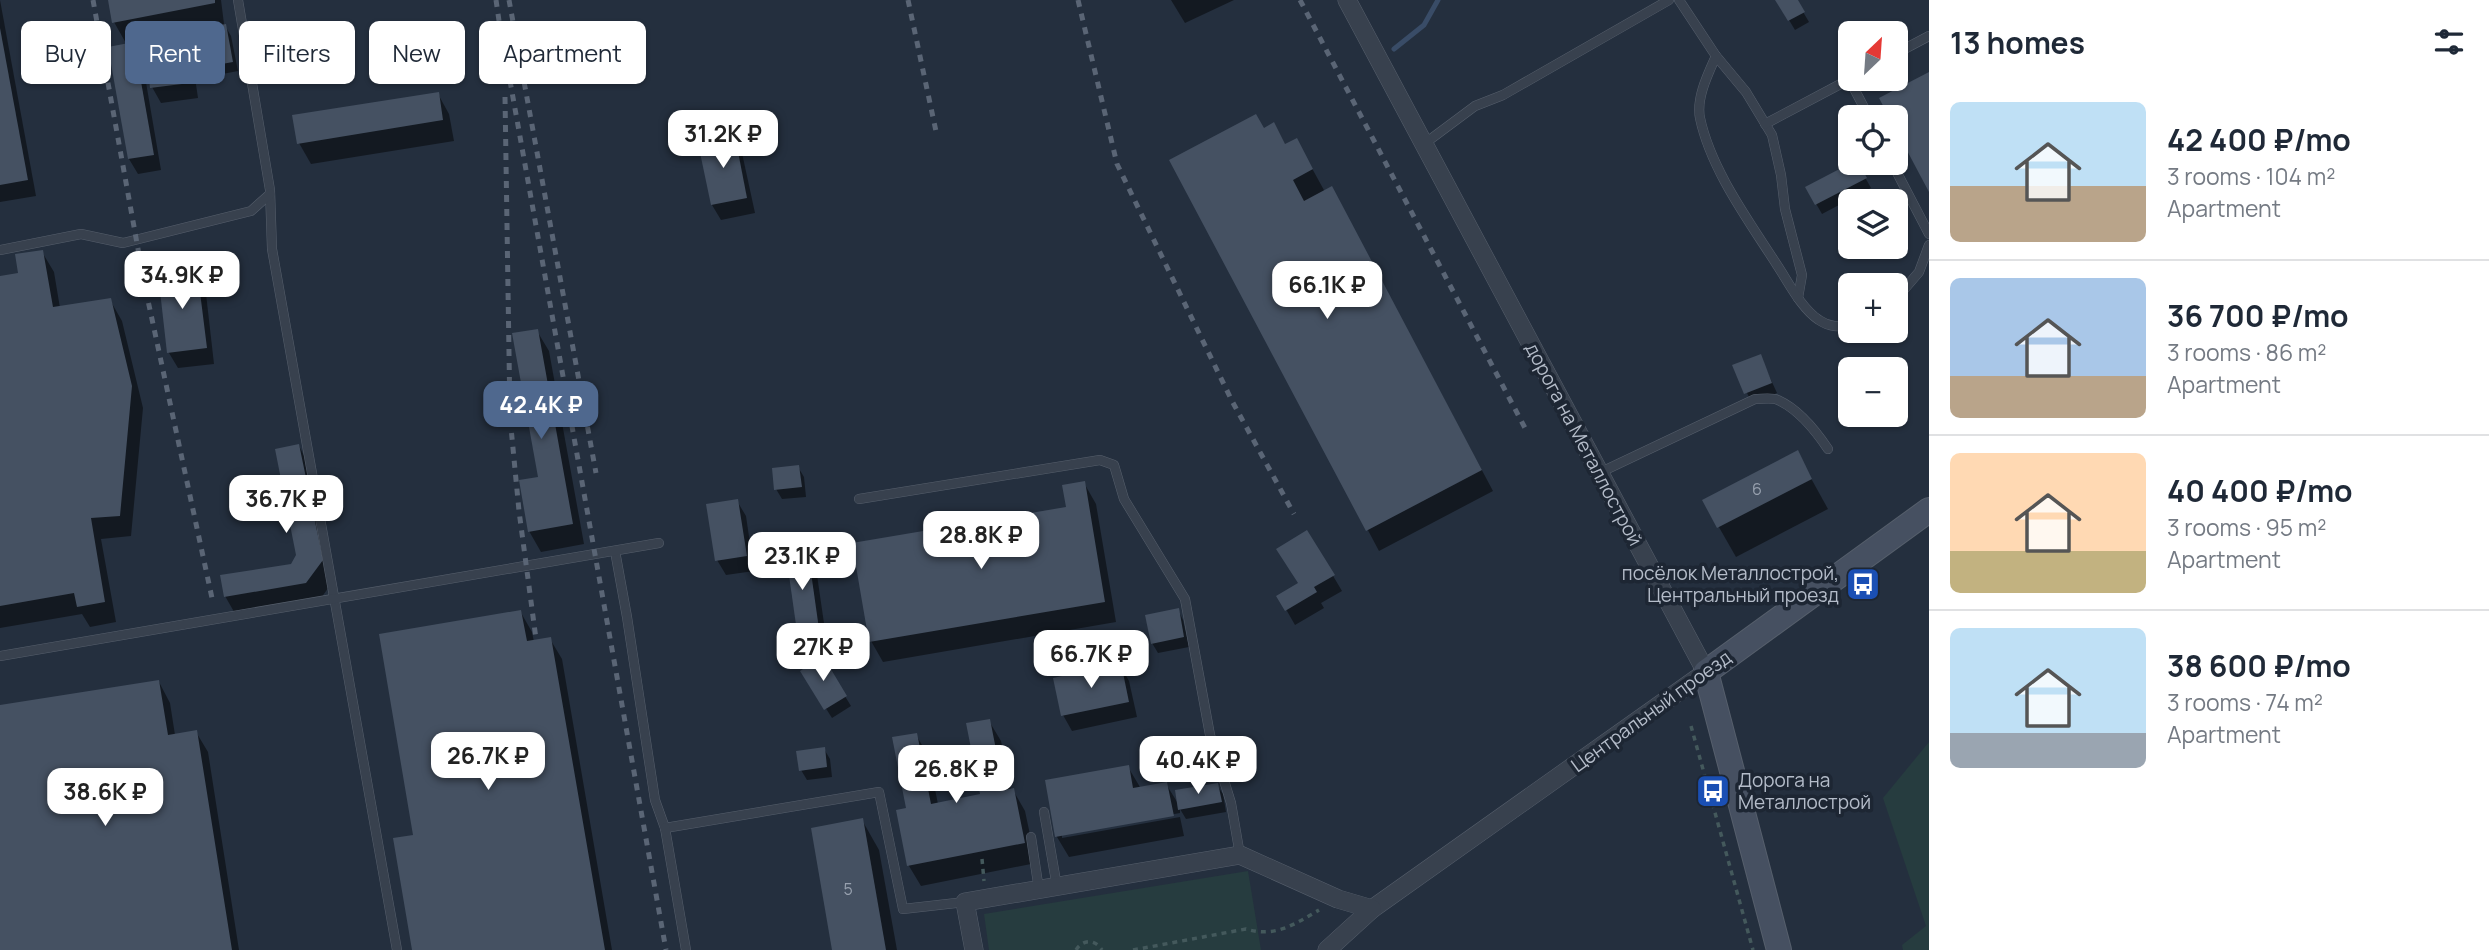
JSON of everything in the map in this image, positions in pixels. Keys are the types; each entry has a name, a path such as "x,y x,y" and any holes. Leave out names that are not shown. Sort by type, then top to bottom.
{"street":[{"name":"дорога на Металлострой","path":"1347,0 1706,672 1779,950"},
{"name":"Центральный проезд","path":"1327,950 1372,909 1929,510"},
{"path":"974,950 965,902 1240,855 1338,898 1372,909"}],"lane":[{"path":"238,0 270,194 272,249 397,950"},
{"path":"1424,144 1475,106 1503,95 1669,0"},
{"path":"1679,0 1716,56 1746,92 1772,135 1782,175 1785,209 1802,275 1798,298"},
{"path":"1908,47 1929,36"},
{"path":"1716,56 1704,86 1699,115 1709,146 1731,194 1798,298 1818,320 1838,328"},
{"path":"1765,124 1838,85"},
{"path":"1898,175 1929,234"},
{"path":"0,250 81,234 123,243 251,211 270,194"},
{"path":"1908,284 1919,272 1929,246"},
{"path":"1600,473 1755,400 1776,398 1819,435 1828,449"},
{"path":"859,499 1100,460 1114,465 1125,499 1185,599 1210,735 1231,803 1240,855"},
{"path":"0,656 659,543"},
{"path":"615,551 655,800 665,828 686,950"},
{"path":"665,828 879,792 903,909 965,902"},
{"path":"1044,812 1048,888"},
{"path":"1031,836 1048,888"}],"path":[{"path":"1690,726 1753,950"},
{"path":"982,859 986,899"},
{"path":"1133,950 1246,929 1259,933 1279,931 1338,898"},
{"path":"1076,950 1087,941 1095,943 1102,950"}],"green space":[{"path":"1929,742 1929,950 1903,950 1902,945 1926,926 1883,798"},
{"path":"1248,871 1261,950 989,950 984,914"}],"building":[{"path":"108,0 215,0 215,3 112,23"},
{"path":"1775,0 1798,0 1805,12 1788,21"},
{"path":"225,24 233,62 225,63"},
{"path":"0,28 28,180 0,185"},
{"path":"125,44 125,84 141,84 154,155 128,159 111,64 111,46"},
{"path":"1929,72 1929,192 1908,152 1908,105 1883,105 1879,98 1892,91 1908,91 1908,83"},
{"path":"150,84 182,84 150,88"},
{"path":"439,92 443,120 297,144 292,115"},
{"path":"1256,114 1264,128 1274,122 1285,144 1297,138 1313,169 1293,180 1304,201 1332,186 1482,470 1366,531 1169,160"},
{"path":"735,136 747,198 711,205 698,143"},
{"path":"1838,170 1838,175 1865,175 1867,178 1846,189 1838,189 1838,193 1815,205 1805,187"},
{"path":"43,250 53,307 111,298 132,386 120,516 91,518 105,602 77,607 74,593 0,606 0,276 18,273 15,254"},
{"path":"197,268 207,348 167,353 158,273"},
{"path":"538,329 573,524 528,532 519,480 538,477 512,333"},
{"path":"1761,354 1772,383 1744,394 1732,365"},
{"path":"299,444 323,560 306,583 224,597 220,575 291,564 296,555 275,449"},
{"path":"1798,450 1812,479 1717,528 1702,500"},
{"path":"799,465 802,487 774,490 772,468"},
{"path":"1085,481 1105,602 869,642 852,543 1066,507 1062,485"},
{"path":"738,499 747,556 715,561 706,504"},
{"path":"1307,530 1335,575 1314,587 1317,592 1285,611 1276,596 1298,583 1276,549"},
{"path":"807,544 820,636 798,639 785,547"},
{"path":"1179,608 1184,637 1151,644 1145,615"},
{"path":"521,610 527,641 551,637 605,950 412,950 393,838 413,835 379,634"},
{"path":"823,656 847,696 824,710 800,671"},
{"path":"1121,663 1129,702 1061,716 1053,678"},
{"path":"159,680 168,735 197,730 232,950 0,950 0,705"},
{"path":"990,719 1004,790 1014,788 1025,843 907,866 896,810 906,808 892,737 917,733 931,804 980,794 966,723"},
{"path":"825,747 827,767 799,771 796,751"},
{"path":"1129,765 1133,788 1167,782 1174,816 1055,837 1045,780"},
{"path":"1218,783 1222,802 1178,810 1175,790"},
{"path":"863,818 886,950 832,950 811,828"}],"waterway":[{"path":"1394,49 1424,25 1438,0"}],"railway":[{"path":"93,0 144,282 212,598"},
{"path":"496,0 499,21"},
{"path":"509,0 596,473"},
{"path":"908,0 937,136"},
{"path":"1078,0 1117,164 1232,401 1294,514"},
{"path":"1300,0 1525,428"},
{"path":"511,84 666,950"},
{"path":"505,97 510,417 536,639"}],"place":[{"name":"посёлок Металлострой, Центральный проезд","path":"1863,584"},
{"name":"Дорога на Металлострой","path":"1713,791"}]}
